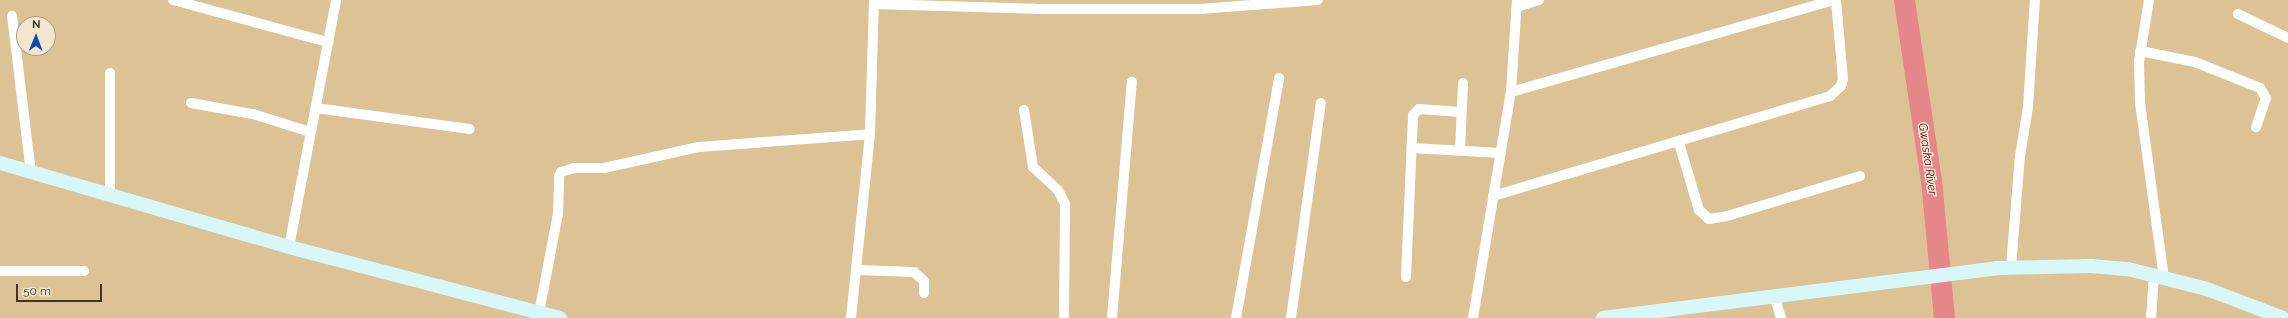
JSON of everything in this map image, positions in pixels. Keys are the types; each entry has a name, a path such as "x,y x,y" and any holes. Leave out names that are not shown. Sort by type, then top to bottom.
{"main road":[{"path":"0,163 288,247 560,318"},
{"path":"1603,318 1774,295 2011,267 2091,266 2128,269 2207,289 2283,318"}],"street":[{"path":"173,0 328,42"},
{"path":"288,247 336,0"},
{"path":"851,318 870,134 874,2 1038,9 1200,9 1318,0"},
{"path":"1473,318 1511,92 1517,3 1539,0"},
{"path":"1493,196 1679,143 1830,96 1841,86 1844,70 1835,0 1511,92"},
{"path":"2011,267 2020,156 2028,107 2035,0"},
{"path":"2149,0 2140,51 2141,121 2159,276 2151,318"},
{"path":"2238,14 2288,38"},
{"path":"12,16 31,172"},
{"path":"2140,51 2195,62 2260,88 2266,98 2256,127"},
{"path":"110,73 110,195"},
{"path":"1236,318 1279,78"},
{"path":"1112,318 1132,82"},
{"path":"1460,150 1463,83"},
{"path":"191,103 253,114 310,132"},
{"path":"1291,318 1321,103"},
{"path":"316,108 470,129"},
{"path":"1406,277 1413,115 1419,109 1461,112"},
{"path":"1024,110 1033,167 1058,190 1065,204 1064,318"},
{"path":"539,313 558,213 558,176 566,170 604,168 700,147 870,134"},
{"path":"1679,143 1699,210 1709,219 1727,216 1860,176"},
{"path":"1411,148 1501,152"},
{"path":"856,270 914,272 924,280 924,293"},
{"path":"0,271 84,271"},
{"path":"1774,295 1781,318"}],"waterway":[{"name":"Gwaska River","path":"1904,0 1931,180 1944,318"}]}
